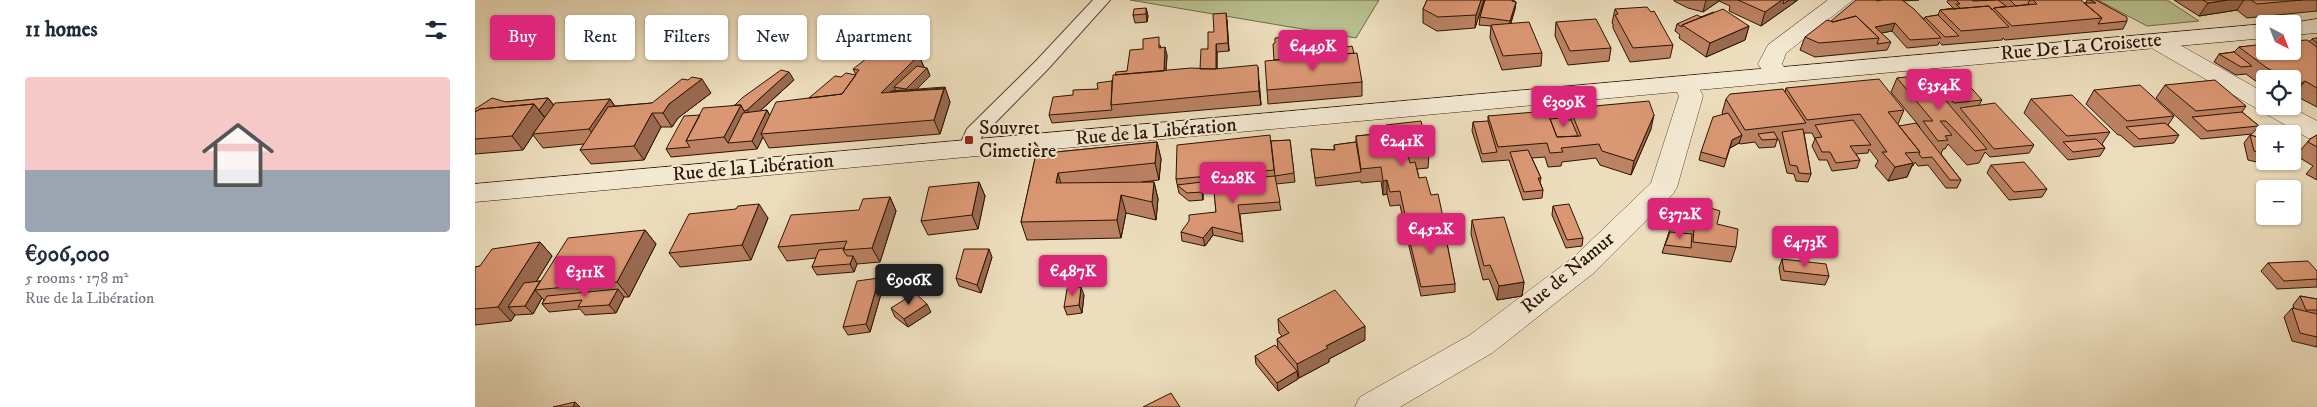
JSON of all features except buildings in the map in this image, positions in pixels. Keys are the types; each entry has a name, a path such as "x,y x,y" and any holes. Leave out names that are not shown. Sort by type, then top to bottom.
{"main road":[{"path":"1777,75 1769,64 1776,50 1842,0"},
{"path":"2301,27 2317,26"},
{"name":"Rue De La Croisette","path":"1777,75 2256,32"},
{"path":"2156,40 2183,58 2256,98"},
{"name":"Rue de la Libération","path":"475,193 1777,75"},
{"name":"Rue de Namur","path":"1372,407 1481,344 1571,276 1663,187 1691,96 1685,83"},
{"path":"2286,115 2317,132"}],"lane":[{"path":"967,149 974,133 1043,65 1102,0"}],"green space":[{"path":"1130,0 1379,0 1356,38"},
{"path":"2098,0 2167,0 2199,21 2147,26"}],"place":[{"name":"Souvret Cimetière","path":"969,140"}]}
